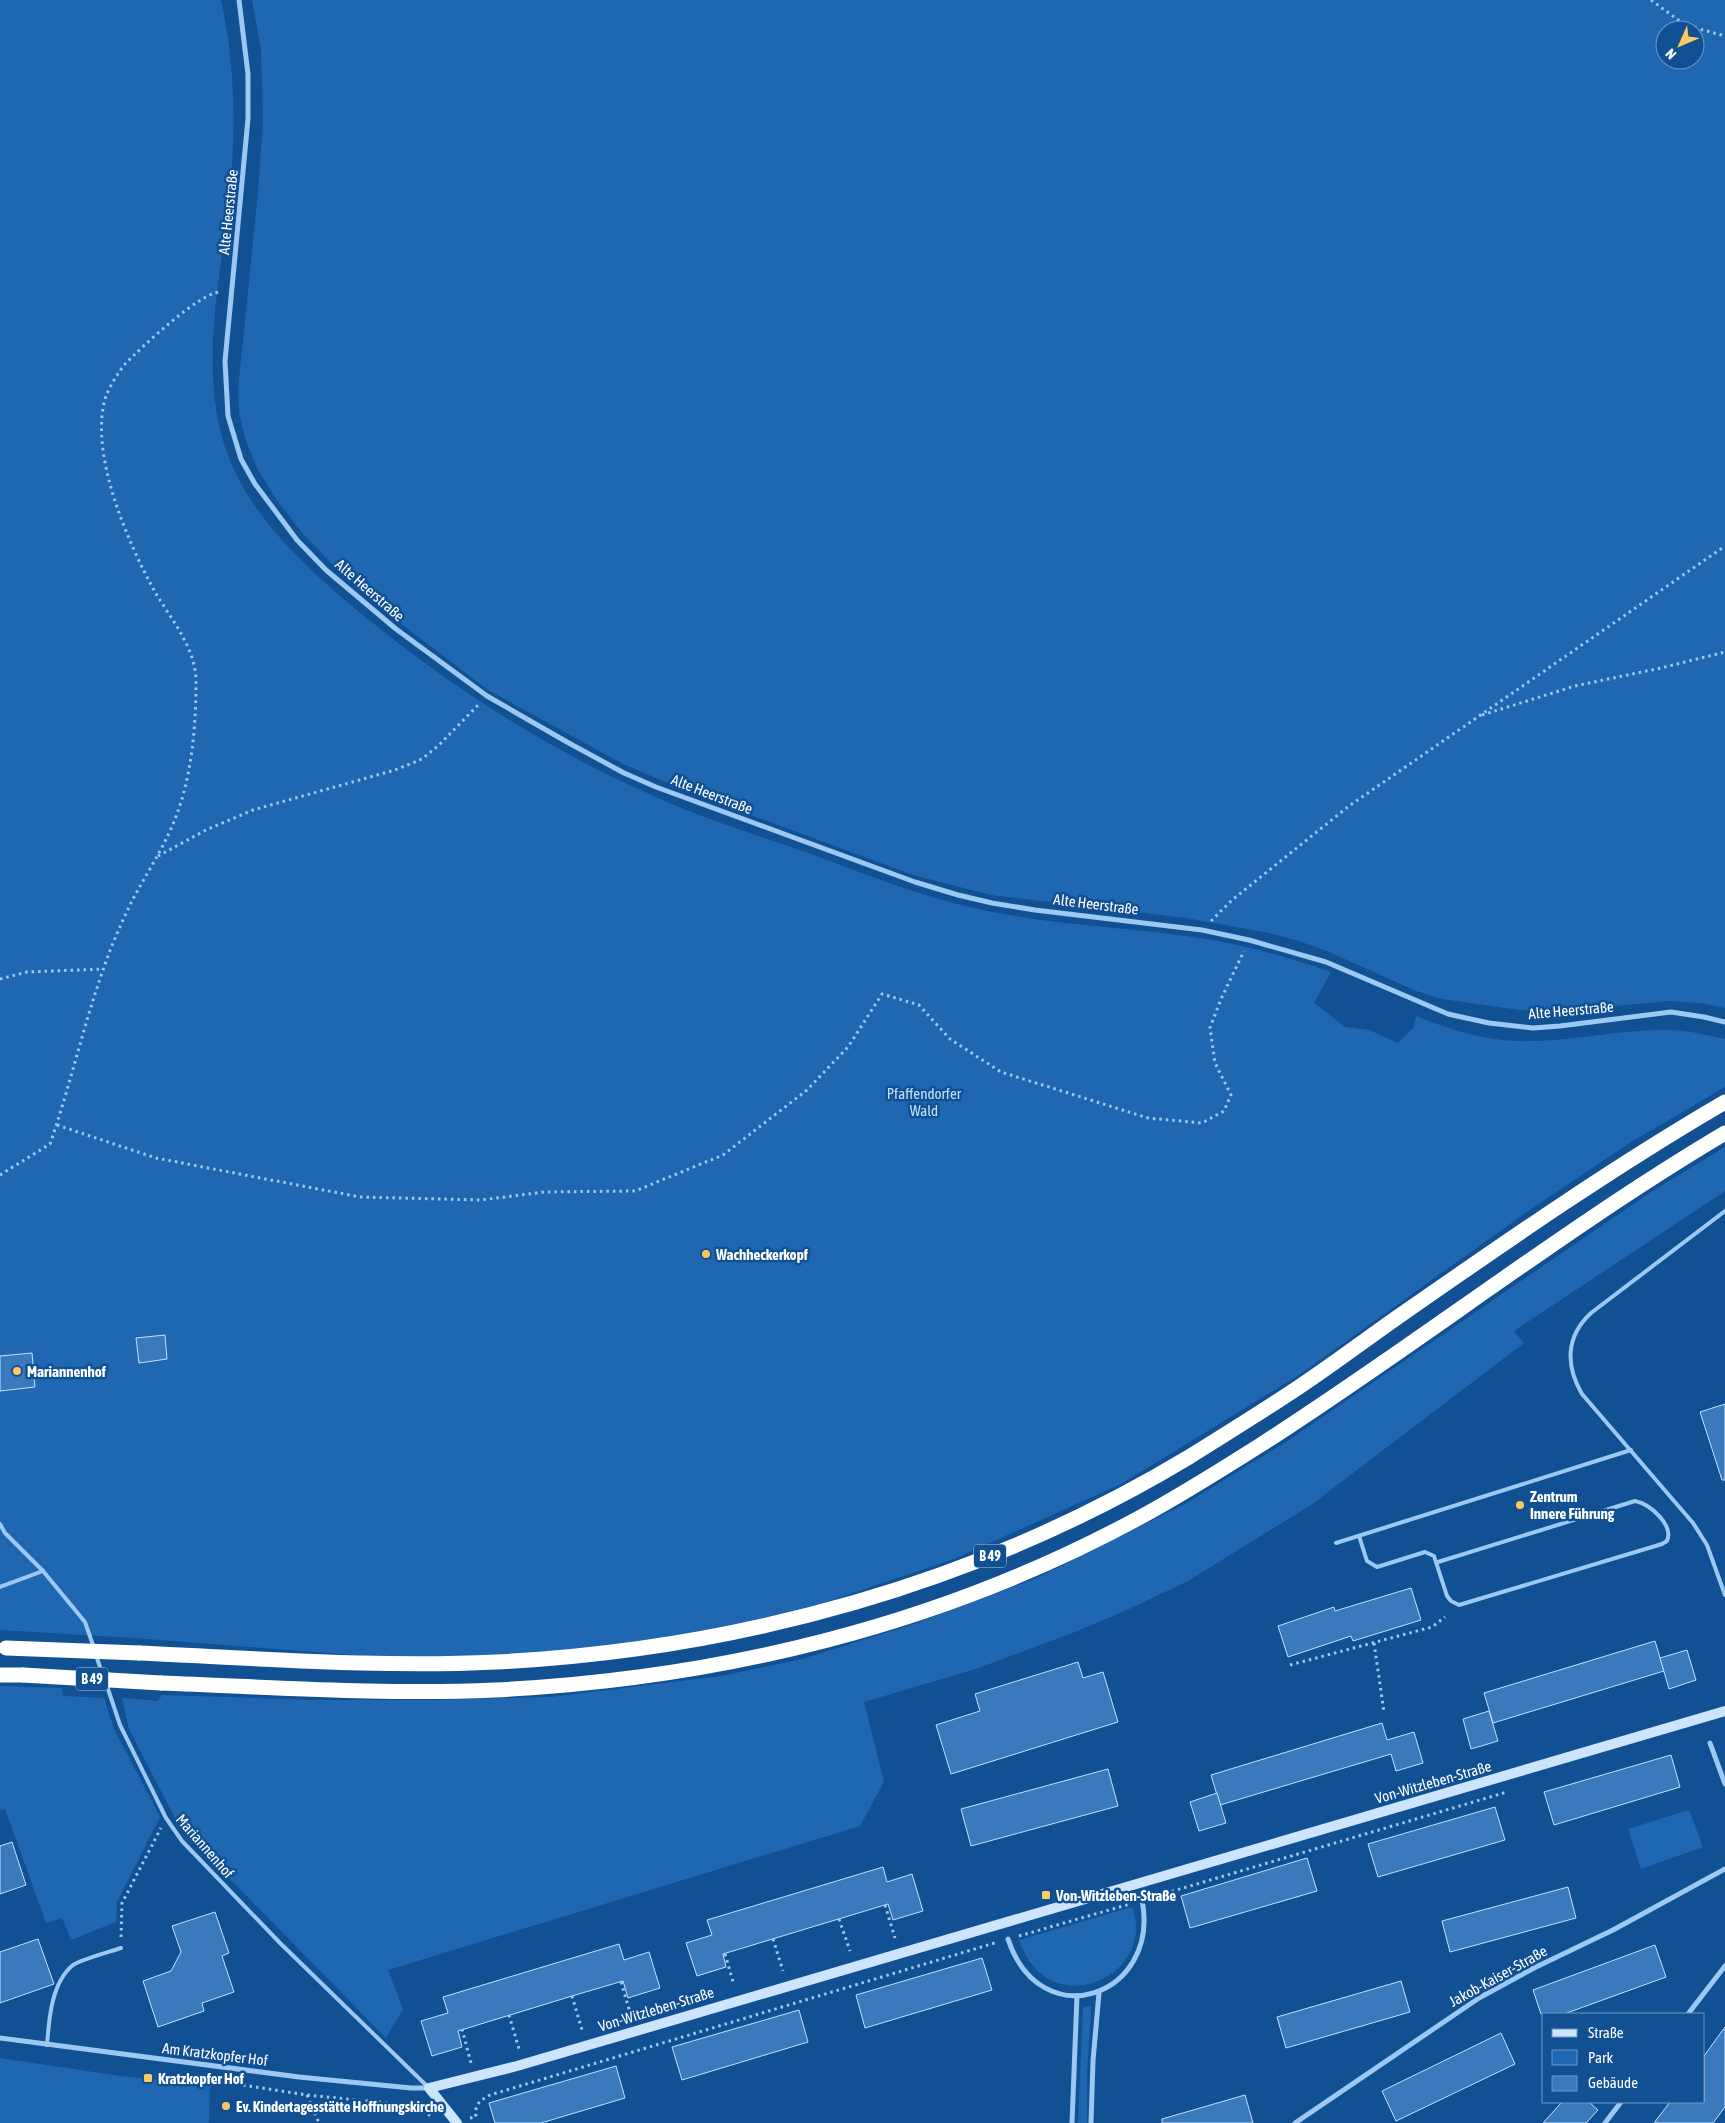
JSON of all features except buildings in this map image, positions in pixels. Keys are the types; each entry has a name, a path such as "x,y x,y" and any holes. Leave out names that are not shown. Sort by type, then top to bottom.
{"highway":[{"name":"B 49","path":"3,1648 391,1663 492,1662 644,1649 727,1635 834,1609 911,1585 986,1558 1048,1530 1123,1494 1187,1458 1299,1387 1406,1311 1603,1177 1668,1135 1725,1102"},
{"name":"B 49","path":"0,1675 391,1692 493,1690 570,1685 648,1677 732,1663 840,1637 921,1613 1062,1556 1137,1519 1203,1482 1316,1409 1620,1198 1725,1133"}],"street":[{"name":"Alte Heerstraße","path":"239,0 248,74 248,119 225,361 228,416 241,459 255,484 297,540 326,570 396,629 486,696 616,768 656,787 914,882 958,895 1026,908 1202,930 1249,940 1326,962 1448,1014 1489,1023 1533,1028 1671,1012 1725,1022"},
{"name":"Von-Witzleben-Straße","path":"428,2088 517,2066 1725,1711"},
{"path":"1710,1743 1725,1784"},
{"name":"Jakob-Kaiser-Straße","path":"1295,2123 1479,1998 1536,1967 1613,1930 1725,1869"},
{"path":"1008,1939 1015,1958 1031,1978 1053,1992 1076,1996 1099,1993 1119,1978 1134,1960 1140,1949 1145,1927 1142,1900"},
{"path":"1689,2013 1725,1966"},
{"path":"1091,2123 1093,2061 1099,1993"},
{"path":"1072,2123 1076,1996"},
{"name":"Am Kratzkopfer Hof","path":"0,2038 299,2077 428,2088"},
{"path":"428,2088 457,2123"},
{"path":"1604,2123 1620,2103"}],"lane":[{"path":"1725,1211 1591,1313 1580,1324 1573,1335 1571,1361 1578,1387 1587,1400 1699,1532 1711,1555 1725,1595"},
{"path":"1336,1543 1631,1450"},
{"path":"1358,1536 1367,1561 1373,1566 1382,1566 1425,1552 1434,1556 1438,1562 1447,1596 1454,1604 1464,1604 1662,1544 1667,1541 1669,1534 1666,1524 1660,1518 1645,1504 1635,1501 1438,1562"},
{"name":"Mariannenhof","path":"0,1524 5,1533 43,1572 85,1622 120,1725 166,1818 182,1842 428,2088"},
{"path":"0,1587 43,1572"},
{"path":"47,2045 54,1999 63,1977 74,1965 121,1948"}],"path":[{"path":"1651,0 1684,24 1725,36"},
{"path":"0,1175 50,1144 104,969 132,902 158,856 177,814 188,776 195,719 196,678 186,640 155,591 117,508 106,465 102,430 106,396 124,365 182,312 214,292 232,291"},
{"path":"1202,930 1232,900 1349,806 1725,546"},
{"path":"1477,717 1576,686 1725,652"},
{"path":"158,856 206,830 253,810 395,770 422,759 439,745 486,696"},
{"path":"57,1125 156,1158 360,1197 481,1200 544,1192 635,1191 723,1155 807,1090 848,1047 882,994 920,1004 950,1039 1001,1072 1148,1118 1202,1123 1224,1111 1231,1095 1215,1063 1210,1028 1221,999 1249,940"},
{"path":"0,980 27,972 104,969"},
{"path":"1290,1665 1432,1628 1445,1617"},
{"path":"1374,1643 1384,1712"},
{"path":"476,2117 475,2110 477,2105 482,2099 490,2095 1008,1939 1512,1791"},
{"path":"121,1948 122,1903 166,1818"},
{"path":"884,1905 895,1938"},
{"path":"840,1919 850,1952"},
{"path":"773,1939 783,1971"},
{"path":"725,1954 734,1985"},
{"path":"621,1982 631,2016"},
{"path":"572,1996 582,2030"},
{"path":"509,2015 519,2049"},
{"path":"462,2029 471,2063"},
{"path":"210,2080 307,2095 408,2105 420,2109 433,2118"},
{"path":"307,2095 319,2123"}],"green space":[{"name":"Pfaffendorfer Wald","path":"0,0 221,0 231,67 233,135 228,211 213,336 213,367 220,429 228,457 256,507 293,552 314,573 395,641 512,722 595,768 681,808 918,893 983,910 1038,920 1178,935 1238,945 1331,972 1314,1003 1345,1027 1369,1030 1398,1043 1414,1027 1416,1016 1464,1033 1515,1041 1554,1040 1649,1030 1690,1032 1725,1039 1725,1087 1631,1142 1528,1211 1299,1375 1121,1484 954,1559 782,1617 642,1644 483,1658 391,1658 134,1638 0,1630"},
{"path":"252,0 1725,0 1725,1008 1701,1003 1668,1001 1564,1011 1520,1010 1442,999 1416,991 1327,951 1269,933 1186,918 991,895 913,875 689,792 623,764 488,690 404,626 332,564 303,534 276,499 258,470 246,441 239,413 238,389 258,192 263,121 261,49"},
{"path":"1725,1147 1725,1191 1514,1331 1524,1343 1311,1505 1188,1581 1127,1610 1075,1632 976,1669 864,1702 884,1782 860,1826 388,1970 403,2009 386,2038 180,1828 129,1729 122,1698 158,1701 162,1695 314,1700 551,1697 721,1676 802,1659 911,1625 1037,1578 1185,1504 1286,1442 1651,1192"},
{"path":"0,1686 62,1688 63,1696 104,1698 114,1729 160,1817 117,1902 116,1922 71,1940 62,1918 46,1923 5,1809 0,1810"},
{"path":"1689,1810 1703,1847 1641,1869 1628,1829"},
{"path":"1132,1907 1136,1932 1130,1953 1116,1970 1096,1982 1075,1986 1053,1981 1034,1966 1019,1940"},
{"path":"1091,2006 1087,2075 1087,2123 1078,2123 1083,2007"},
{"path":"0,2058 120,2076 210,2085 209,2123 0,2123"}],"place":[{"name":"Wachheckerkopf","path":"706,1254"},
{"name":"Mariannenhof","path":"17,1371"},
{"name":"Zentrum Innere Führung","path":"1520,1505"},
{"name":"Von-Witzleben-Straße","path":"1046,1895"},
{"name":"Kratzkopfer Hof","path":"148,2078"},
{"name":"Ev. Kindertagesstätte Hoffnungskirche","path":"226,2106"}]}
